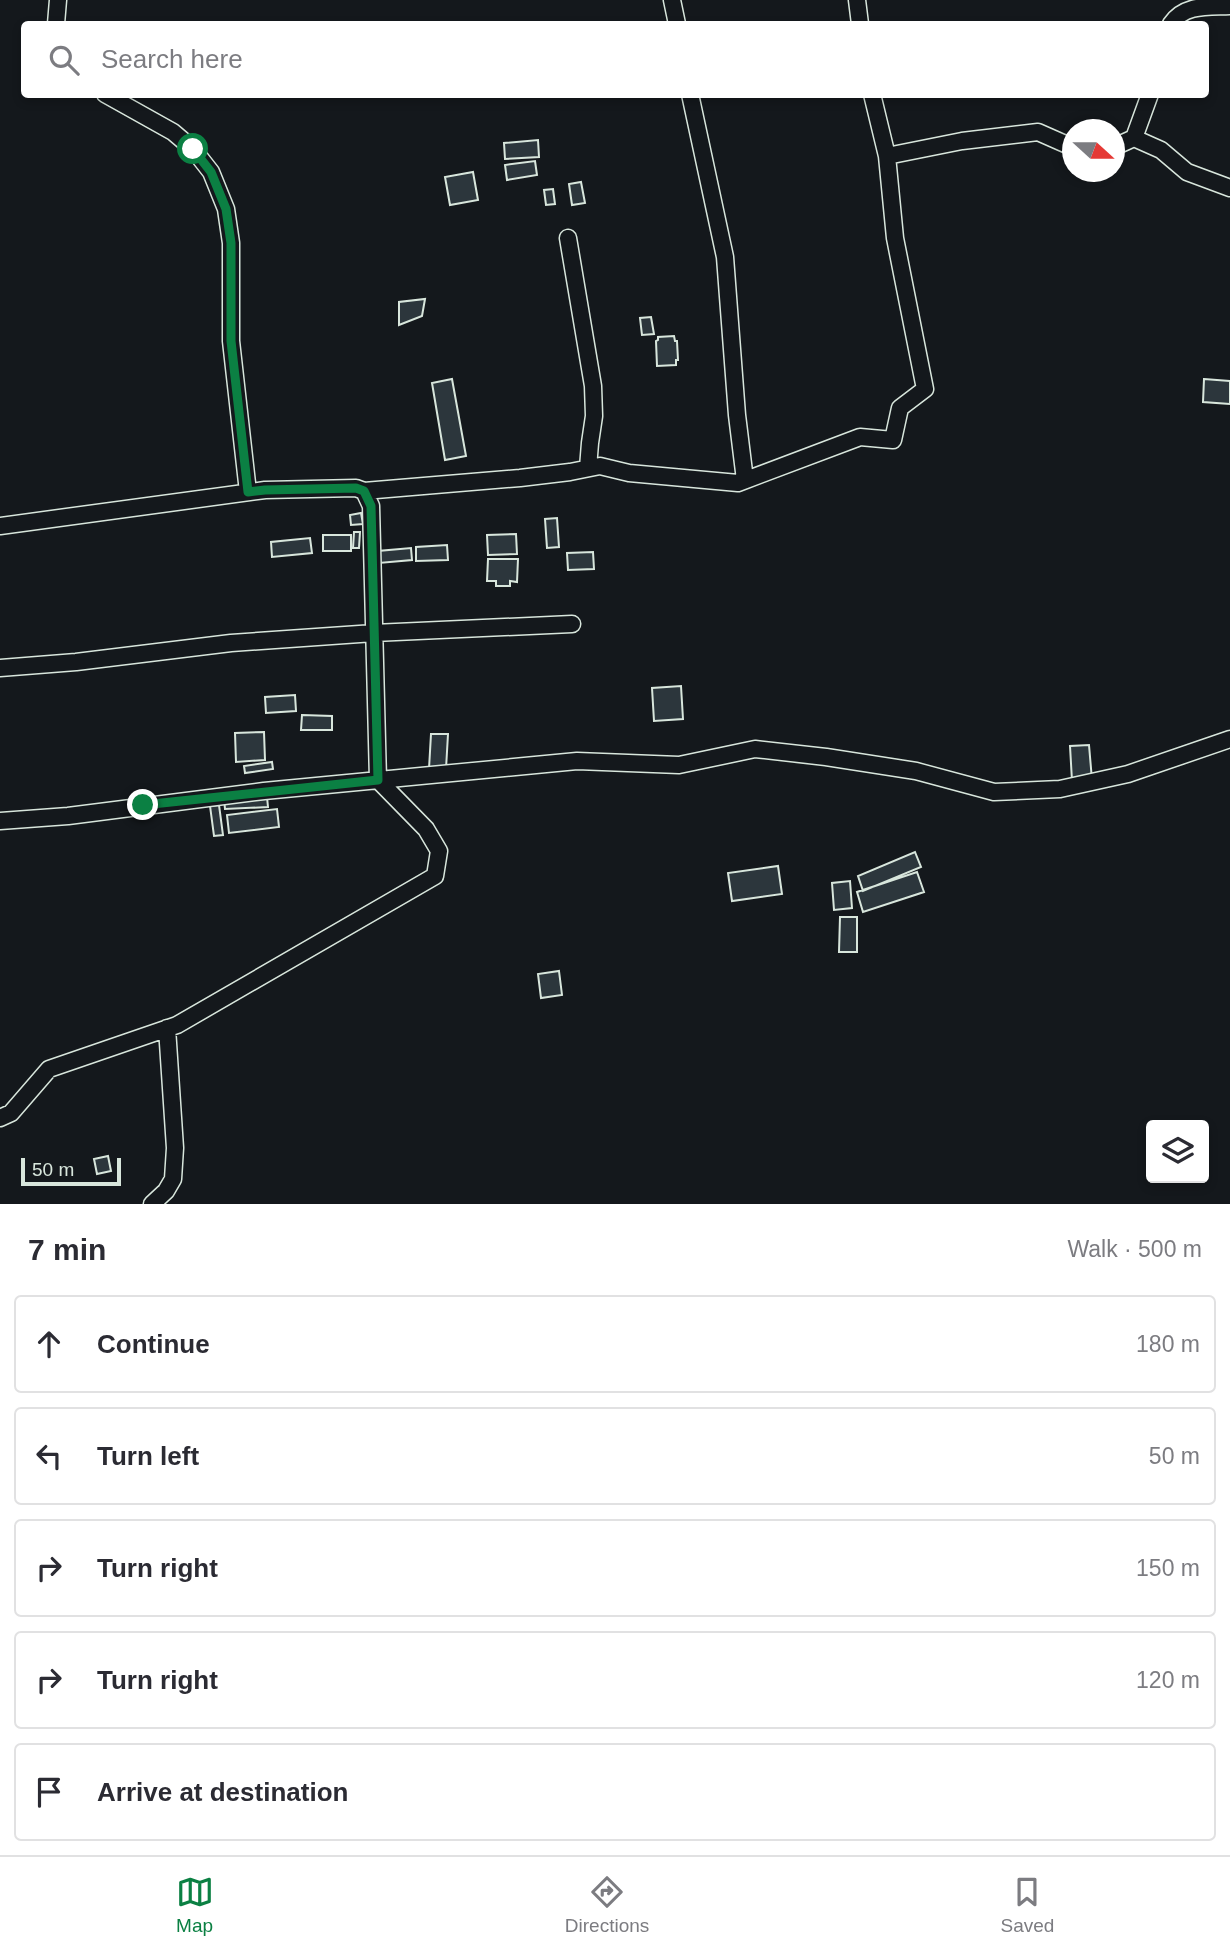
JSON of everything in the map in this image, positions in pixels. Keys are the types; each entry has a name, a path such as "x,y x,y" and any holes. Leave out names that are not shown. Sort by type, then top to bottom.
{"street":[{"path":"56,21 58,0"},
{"path":"672,0 676,21"},
{"path":"857,0 860,21"},
{"path":"1173,21 1195,7 1230,6"},
{"path":"112,98 173,132 193,149 211,172 226,209 231,243 231,341 248,492"},
{"path":"691,98 725,257 737,415 745,480"},
{"path":"0,526 265,490 356,488 364,491 520,478 600,466 629,474 738,483 860,438 893,440 900,408 925,389 895,238 887,156 873,98"},
{"path":"1125,142 1134,138 1149,98"},
{"path":"887,156 962,141 1038,132 1062,142"},
{"path":"1134,138 1161,150 1187,172 1230,188"},
{"path":"568,238 593,386 594,416 588,468"},
{"path":"0,1118 11,1113 49,1069 177,1025 435,876 439,851 426,829 378,780 371,506 364,491"},
{"path":"0,668 76,662 231,643 572,624"},
{"path":"0,821 68,816 264,791 577,761 679,765 755,749 916,771 994,792 1047,790 1128,774 1230,738"},
{"path":"152,1204 166,1191 173,1179 175,1148 167,1028"}],"building":[{"path":"538,140 539,157 505,159 504,143"},
{"path":"535,161 537,175 507,180 505,165"},
{"path":"473,172 478,200 450,205 445,177"},
{"path":"581,182 585,203 572,205 569,184"},
{"path":"553,189 555,204 546,205 544,190"},
{"path":"425,299 422,316 399,325 399,302"},
{"path":"651,317 654,334 642,335 640,318"},
{"path":"674,336 677,341 676,365 657,366 658,337"},
{"path":"452,379 466,456 445,460 432,383"},
{"path":"1204,379 1230,381 1230,404 1203,402"},
{"path":"361,513 363,524 351,525 350,515"},
{"path":"557,518 559,547 547,548 545,519"},
{"path":"354,532 360,532 359,548 353,548"},
{"path":"516,534 517,554 488,555 487,535"},
{"path":"323,535 351,535 351,551 323,551"},
{"path":"310,538 312,553 272,557 271,542"},
{"path":"447,545 448,560 416,561 416,547"},
{"path":"411,548 412,560 379,563 378,551"},
{"path":"593,552 594,569 568,570 567,553"},
{"path":"488,559 518,559 517,582 510,581 510,586 496,586 496,581 487,581"},
{"path":"681,686 683,719 654,721 652,688"},
{"path":"295,695 296,711 266,713 265,697"},
{"path":"302,715 332,716 332,730 301,730"},
{"path":"264,732 265,760 236,762 235,733"},
{"path":"431,734 448,734 446,769 429,769"},
{"path":"1089,745 1092,780 1072,781 1070,746"},
{"path":"272,762 273,769 245,773 244,766"},
{"path":"267,797 268,807 225,809 224,799"},
{"path":"219,805 223,835 214,836 210,806"},
{"path":"277,809 279,827 229,833 227,815"},
{"path":"915,852 921,867 863,891 858,876"},
{"path":"778,866 782,894 732,901 728,873"},
{"path":"917,872 924,892 863,912 857,892"},
{"path":"850,881 852,908 834,910 832,883"},
{"path":"840,917 857,917 857,952 839,952"},
{"path":"559,971 562,995 541,998 538,974"},
{"path":"108,1156 111,1171 97,1174 94,1159"}],"route":[{"path":"143,805 378,780 371,506 364,491 356,488 248,492 231,341 231,243 226,209 211,172 193,149"}]}
